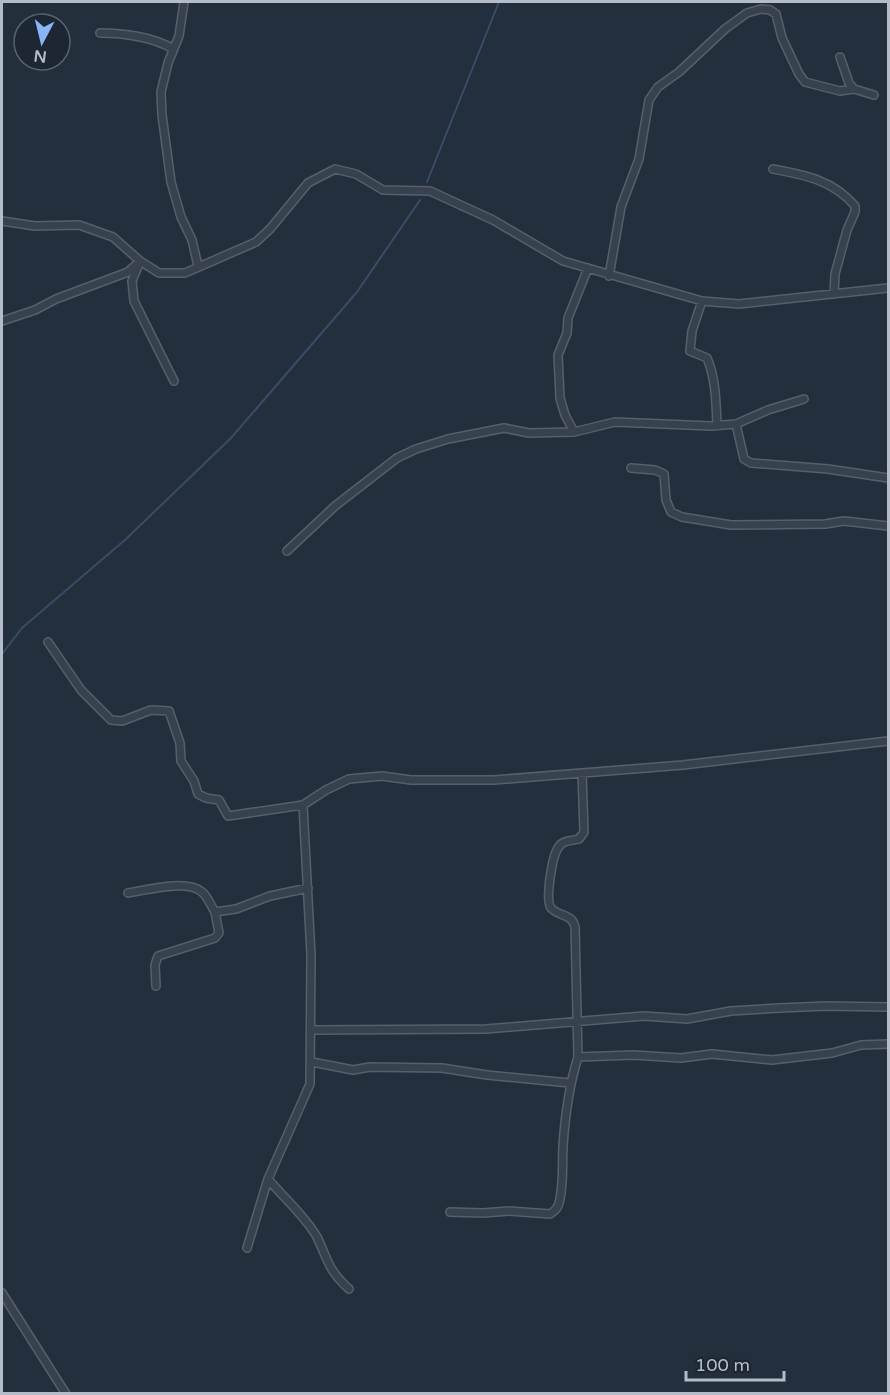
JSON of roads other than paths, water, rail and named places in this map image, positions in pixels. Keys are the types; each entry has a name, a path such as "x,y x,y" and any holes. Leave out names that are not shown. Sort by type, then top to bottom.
{"street":[{"path":"184,2 179,36 168,63 162,92 162,115 171,182 181,217 192,240 198,266"},
{"path":"609,276 621,207 639,159 649,100 658,87 679,72 725,28 747,13 761,9 770,10 776,14 782,38 799,74 806,82 840,91 854,89 874,95"},
{"path":"100,33 117,33 165,44 173,50"},
{"path":"840,57 849,83 854,89"},
{"path":"2,221 35,226 79,225 113,237 140,261 159,273 185,273 256,242 270,230 308,183 335,169 356,174 383,190 430,191 493,220 563,261 702,302 739,304 888,288"},
{"path":"773,169 823,180 843,193 855,206 835,274 834,294"},
{"path":"2,321 128,272 140,261"},
{"path":"140,261 132,281 134,301 174,381"},
{"path":"574,432 565,416 560,398 558,355 567,333 568,318 588,268"},
{"path":"702,302 692,331 690,351 706,358 710,366 716,398 717,426"},
{"path":"287,551 335,506 397,458 416,449 448,439 504,428 529,433 574,432 615,422 717,426 736,424 768,410 804,399"},
{"path":"736,424 744,459 751,463 888,478"},
{"path":"631,468 656,470 664,474 666,500 671,512 682,517 731,525 825,524 844,521 888,526"},
{"path":"48,642 81,690 111,720 122,721 150,710 169,711 180,742 181,761 194,781 198,794 219,800 228,816 303,805 349,779 382,776 411,780 494,780 683,765 888,741"},
{"path":"450,1212 509,1211 550,1214 559,1204 570,1083 578,1057 578,1022 573,921 568,916 552,910 548,903 549,881 558,847 566,841 579,839 584,832 582,773"},
{"path":"247,1248 268,1179 310,1084 312,1062 311,955 303,805"},
{"path":"128,893 177,886 197,889 204,894 215,912 219,933 215,938 158,956 155,965 156,986"},
{"path":"215,912 236,909 270,896 308,888"},
{"path":"311,1030 486,1029 644,1016 687,1019 732,1011 780,1008 888,1007"},
{"path":"578,1057 633,1055 681,1058 712,1054 772,1060 832,1053 861,1045 888,1044"},
{"path":"312,1062 353,1070 370,1067 431,1067 570,1083"},
{"path":"268,1179 299,1213 316,1236 333,1274 348,1289"},
{"path":"2,1293 66,1394"}],"waterway":[{"path":"427,182 499,2"},
{"path":"2,654 22,628 126,539 231,438 357,292 420,200"}]}
